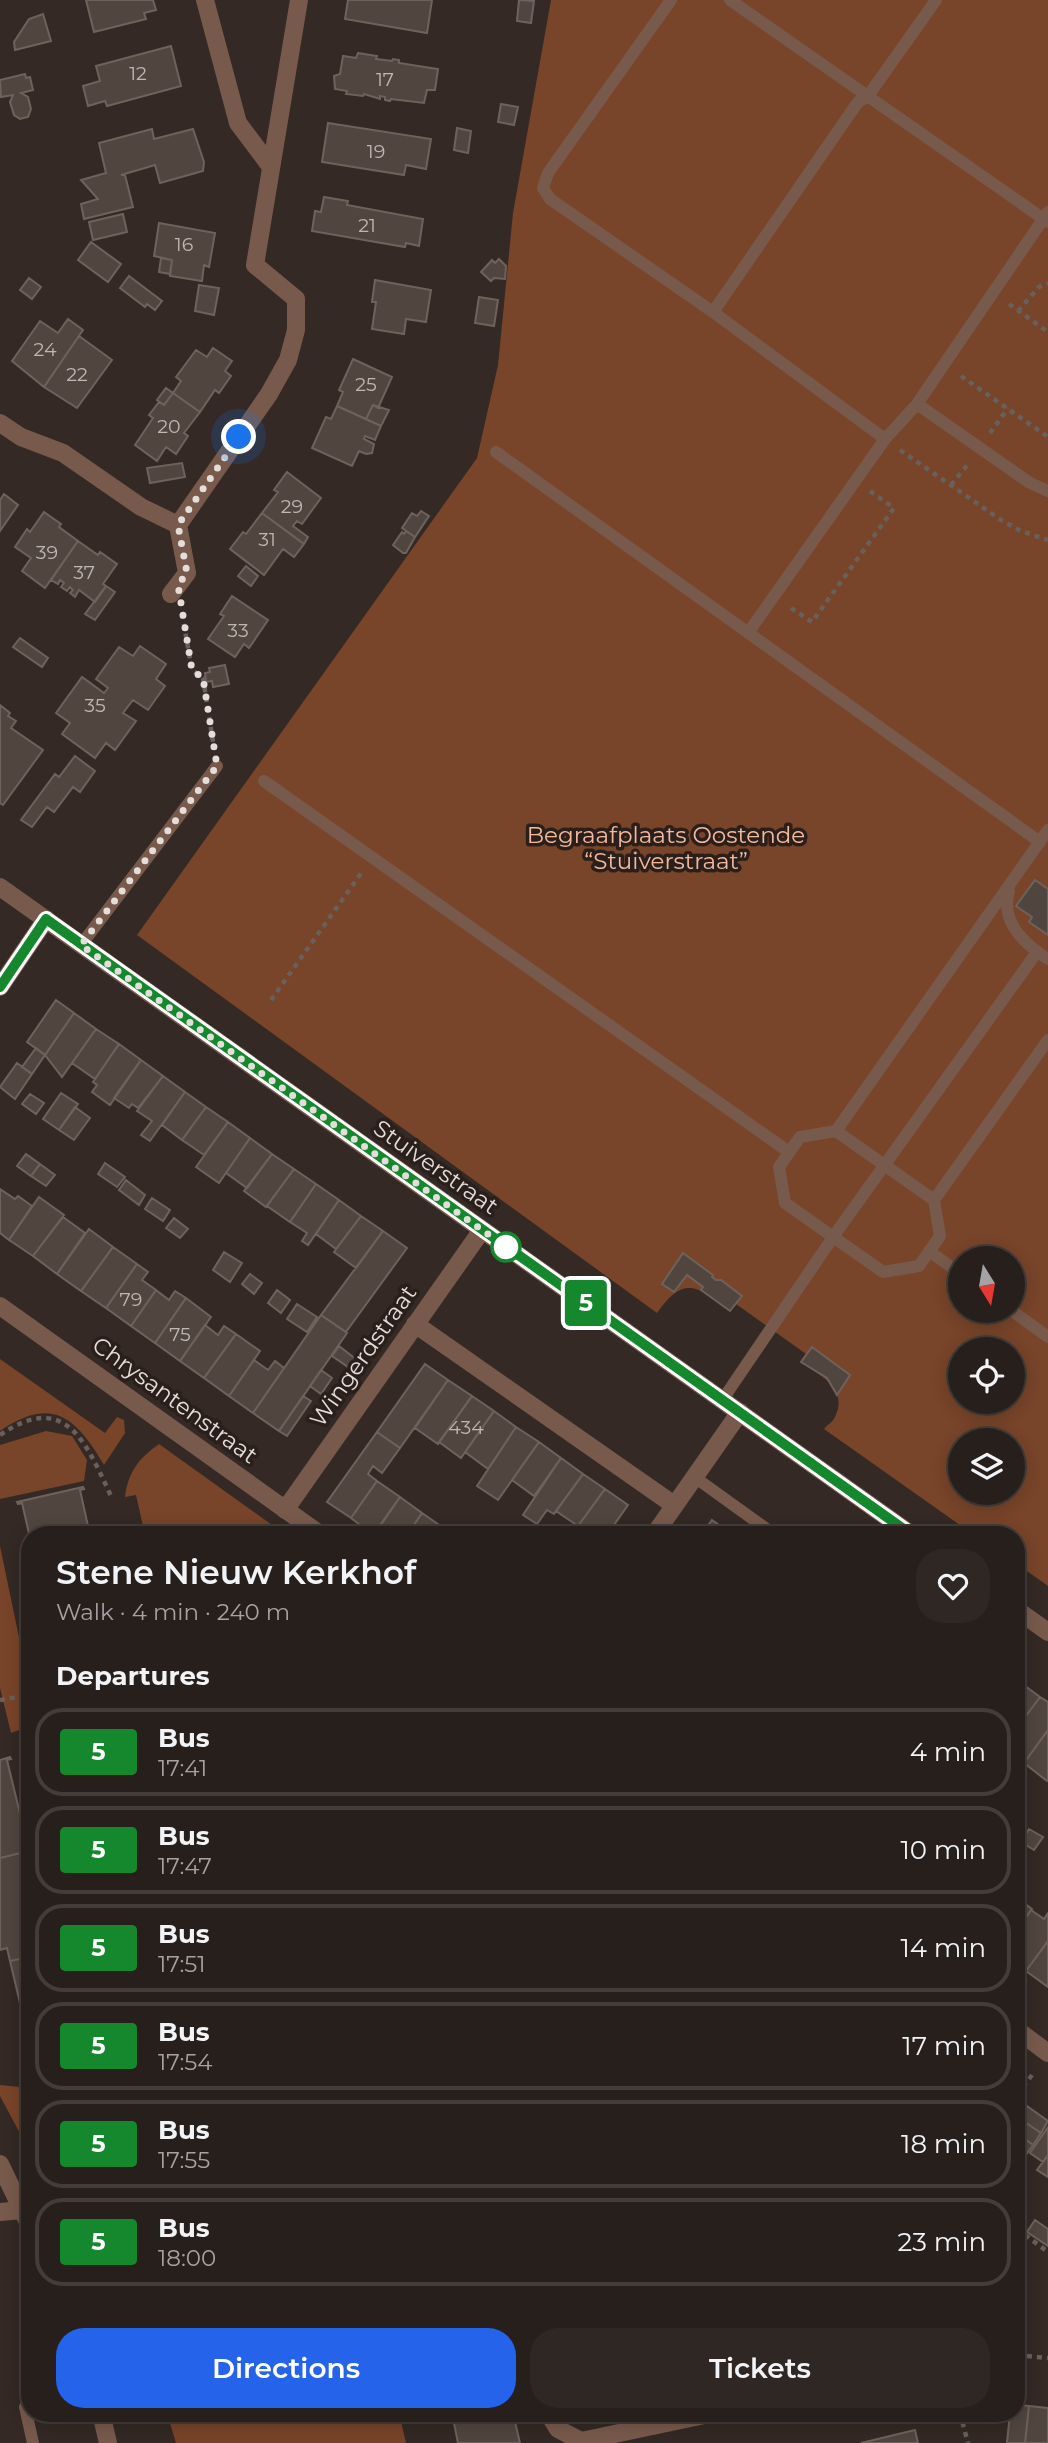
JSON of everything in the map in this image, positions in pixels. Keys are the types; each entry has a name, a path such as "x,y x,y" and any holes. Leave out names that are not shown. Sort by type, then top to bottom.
{"street":[{"path":"205,0 238,123 271,167"},
{"path":"174,590 187,573 178,525 269,394 288,360 296,330 296,299 255,265 299,0"},
{"path":"0,423 21,437 63,453 141,507 178,525"},
{"name":"Stuiverstraat","path":"0,887 899,1526"},
{"path":"0,987 46,919"},
{"name":"Wingerdstraat","path":"285,1510 482,1230"},
{"name":"Chrysantenstraat","path":"0,1307 308,1526"},
{"path":"415,1324 674,1505"},
{"path":"660,1526 740,1412"},
{"path":"1025,1616 1048,1632"},
{"path":"1025,2036 1048,2053"},
{"path":"0,2164 21,2208"},
{"path":"0,2212 21,2217"},
{"path":"103,2422 108,2443"},
{"path":"554,2422 558,2429 581,2441 594,2441 675,2422"}],"lane":[{"path":"671,0 548,173 543,188 550,199 713,312 885,439"},
{"path":"730,0 1047,217 992,292 917,404 885,439 748,633"},
{"path":"713,312 858,102 868,96 936,0"},
{"path":"917,404 1030,483 1048,491"},
{"path":"496,452 1040,842"},
{"path":"81,945 217,766"},
{"path":"264,780 789,1152"},
{"path":"1048,830 836,1130 800,1137 789,1152 779,1167 785,1203 883,1272 919,1266 940,1236 934,1200 1048,1040"},
{"path":"723,1399 884,1165 1042,955 1018,933 1007,912 1006,902 1011,884"},
{"path":"836,1130 934,1200"},
{"path":"929,1251 948,1265"},
{"path":"1026,1321 1048,1337"},
{"path":"694,1476 763,1526"},
{"path":"28,2422 33,2443"}],"path":[{"path":"1018,311 1039,287 1048,283"},
{"path":"992,292 1048,332"},
{"path":"943,364 1048,437"},
{"path":"885,439 1001,520 1021,531 1048,540"},
{"path":"774,596 812,622 894,508 855,481"},
{"path":"174,590 192,670 203,678 217,766"},
{"path":"271,1000 372,857"},
{"path":"0,1434 30,1419 46,1417 73,1428 84,1440 111,1496"},
{"path":"0,1700 21,1696"},
{"path":"1025,2235 1048,2252"},
{"path":"1025,2356 1048,2358"},
{"path":"962,2422 968,2443"}],"green space":[{"name":"Begraafplaats Oostende “Stuiverstraat”","path":"551,0 1048,0 1048,1586 1025,1570 1025,1526 961,1526 824,1429 835,1417 838,1398 835,1390 823,1377 801,1362 806,1354 736,1304 730,1311 710,1296 693,1288 676,1292 657,1313 137,935 477,458 498,365 513,213"},
{"path":"0,1359 105,1433 117,1417 124,1420 125,1433 104,1465 83,1435 73,1424 61,1417 35,1415 19,1420 0,1431"},
{"path":"46,1431 72,1436 87,1460 84,1481 0,1499 0,1445"},
{"path":"159,1444 273,1526 143,1526 136,1495 125,1497 136,1466"},
{"path":"0,1546 21,1647 21,1729 11,1733 0,1688"},
{"path":"0,2085 21,2087 21,2135 0,2096"},
{"path":"170,2422 401,2422 406,2443 176,2443"}],"building":[{"path":"86,0 153,0 156,10 144,13 146,19 94,32"},
{"path":"348,0 432,0 427,33 345,19"},
{"path":"519,0 534,1 531,23 517,21"},
{"path":"43,14 51,41 15,50 14,42 29,19"},
{"path":"171,46 181,86 107,106 105,101 88,106 83,86 100,81 96,66"},
{"path":"358,53 377,56 376,59 393,59 399,60 399,63 438,69 435,90 427,90 424,103 390,101 385,100 385,97 380,96 380,99 364,94 346,94 347,91 335,89 334,76 340,74 343,56 356,58"},
{"path":"25,74 26,78 30,77 33,90 21,93 28,97 31,109 28,117 20,119 14,115 10,102 13,95 1,97 0,80"},
{"path":"501,104 518,107 514,125 498,122"},
{"path":"328,123 431,139 426,169 406,165 404,175 322,162"},
{"path":"457,128 471,131 468,153 454,150"},
{"path":"152,129 154,139 193,129 204,162 203,171 160,183 155,165 121,175 125,175 133,207 84,219 81,204 98,199 81,180 106,173 99,143"},
{"path":"324,197 348,201 347,205 423,219 419,246 406,243 405,247 312,231 315,211 321,212"},
{"path":"123,214 127,232 93,240 89,222"},
{"path":"159,223 215,233 209,267 204,265 202,281 170,276 172,260 154,256"},
{"path":"91,242 121,264 108,282 78,260"},
{"path":"161,258 172,260 170,274 159,272"},
{"path":"499,259 506,266 505,279 494,278 491,281 481,272 492,260 495,263"},
{"path":"129,276 162,301 155,310 147,304 145,307 120,288"},
{"path":"29,278 41,287 32,299 20,290"},
{"path":"375,280 431,290 426,322 406,319 404,334 372,329 376,302 372,302"},
{"path":"199,285 219,288 214,315 195,311"},
{"path":"479,297 498,300 494,326 475,323"},
{"path":"68,319 83,330 44,387 12,361 40,321 58,333"},
{"path":"79,336 112,360 77,408 44,387"},
{"path":"213,348 232,361 225,371 231,376 219,393 215,390 200,412 173,393 181,381 176,377 196,350 207,357"},
{"path":"353,359 392,377 378,408 373,405 366,419 337,406 343,392 339,390"},
{"path":"166,388 173,393 164,405 157,400"},
{"path":"173,393 200,412 184,433 188,436 176,454 166,447 157,461 135,445 153,418 149,415 159,402 164,405"},
{"path":"373,405 389,410 381,426 366,419"},
{"path":"337,406 381,426 375,440 365,436 364,439 374,444 372,453 359,451 352,466 312,448 326,417 331,419"},
{"path":"182,463 185,477 150,483 147,468"},
{"path":"287,472 321,498 302,524 297,521 293,526 308,537 304,544 262,513 278,492 274,490"},
{"path":"4,494 18,505 0,531 0,500"},
{"path":"421,511 429,516 415,537 402,528 412,513 417,516"},
{"path":"44,512 78,541 45,588 22,571 31,558 15,547 27,529 30,532"},
{"path":"262,513 304,544 294,557 283,549 264,575 230,549"},
{"path":"406,531 415,537 406,553 403,553 393,545 402,532 404,534"},
{"path":"78,541 117,564 95,602 79,590 75,597 70,593 73,590 70,587 67,591 61,587 64,583 60,580 58,584 51,580"},
{"path":"246,566 258,576 251,586 238,576"},
{"path":"106,586 115,592 95,620 85,614"},
{"path":"232,596 268,620 249,648 244,644 235,657 208,639 224,616 220,614"},
{"path":"20,638 48,658 42,667 13,647"},
{"path":"140,646 166,664 156,679 165,686 148,710 133,700 123,713 136,721 115,750 106,743 95,758 62,734 70,723 56,713 82,677 104,693 108,688 96,679 119,647 133,656"},
{"path":"225,665 229,684 213,687 212,681 206,682 205,673 210,672 209,668"},
{"path":"0,705 10,713 8,716 16,721 11,728 43,750 3,805 0,803"},
{"path":"75,756 95,771 80,792 73,787 54,812 47,807 32,827 21,820 55,774 59,777"},
{"path":"1035,880 1048,889 1048,935 1029,922 1032,917 1016,906"},
{"path":"56,1000 74,1013 45,1055 27,1042"},
{"path":"74,1013 96,1029 62,1077 45,1055"},
{"path":"96,1029 119,1044 95,1079 72,1063"},
{"path":"119,1044 141,1060 110,1105 92,1092 97,1085 93,1082"},
{"path":"36,1048 45,1055 32,1074 22,1067"},
{"path":"141,1060 163,1076 138,1108 132,1104 129,1108 114,1098"},
{"path":"17,1063 32,1074 15,1099 0,1087"},
{"path":"163,1076 185,1092 150,1141 141,1135 152,1121 137,1111"},
{"path":"185,1092 206,1107 182,1140 162,1125"},
{"path":"61,1093 78,1104 59,1130 43,1119"},
{"path":"30,1094 44,1103 36,1114 22,1104"},
{"path":"75,1107 90,1118 74,1140 59,1130"},
{"path":"206,1107 228,1122 204,1155 182,1140"},
{"path":"228,1122 250,1138 219,1183 196,1167"},
{"path":"250,1138 272,1154 247,1188 226,1173"},
{"path":"26,1154 40,1164 31,1176 17,1166"},
{"path":"272,1154 294,1169 266,1207 244,1191"},
{"path":"105,1163 125,1177 117,1187 98,1174"},
{"path":"40,1164 55,1175 46,1186 31,1176"},
{"path":"294,1169 316,1184 290,1222 267,1206"},
{"path":"126,1180 145,1195 139,1205 119,1190"},
{"path":"316,1184 339,1200 308,1245 302,1241 307,1233 290,1222"},
{"path":"0,1189 15,1199 18,1196 32,1206 9,1240 0,1233"},
{"path":"39,1197 64,1215 33,1256 9,1240"},
{"path":"152,1198 170,1210 163,1221 145,1209"},
{"path":"339,1200 361,1216 336,1249 316,1234"},
{"path":"361,1216 383,1231 356,1268 334,1252"},
{"path":"63,1217 85,1233 57,1274 33,1256"},
{"path":"174,1218 188,1229 180,1238 166,1228"},
{"path":"89,1229 113,1247 81,1291 57,1274"},
{"path":"383,1231 407,1248 346,1332 321,1315"},
{"path":"113,1247 137,1264 106,1308 81,1291"},
{"path":"224,1252 242,1263 230,1282 213,1270"},
{"path":"683,1253 716,1280 721,1280 742,1296 730,1311 701,1290 703,1287 687,1275 674,1292 662,1284"},
{"path":"137,1264 148,1272 142,1280 156,1290 131,1326 106,1308"},
{"path":"250,1274 262,1283 254,1294 242,1284"},
{"path":"156,1290 169,1300 175,1291 186,1298 155,1343 131,1326"},
{"path":"277,1290 290,1300 281,1313 268,1303"},
{"path":"186,1298 211,1317 180,1361 155,1343"},
{"path":"297,1304 317,1317 307,1332 287,1319"},
{"path":"321,1315 347,1333 279,1431 253,1413"},
{"path":"205,1325 218,1335 224,1326 236,1334 204,1378 180,1361"},
{"path":"236,1334 260,1351 229,1396 204,1378"},
{"path":"339,1346 357,1360 351,1369 332,1356"},
{"path":"812,1347 850,1375 837,1395 827,1378 801,1362"},
{"path":"254,1360 268,1370 275,1361 284,1368 253,1413 229,1396"},
{"path":"425,1364 448,1380 400,1448 377,1432"},
{"path":"321,1370 332,1378 321,1394 310,1386"},
{"path":"448,1380 472,1396 438,1444 415,1428"},
{"path":"303,1396 311,1401 287,1436 279,1431"},
{"path":"472,1396 494,1411 461,1458 439,1442"},
{"path":"494,1411 516,1427 488,1469 465,1452"},
{"path":"516,1427 539,1442 498,1500 477,1486"},
{"path":"377,1432 400,1448 382,1473 373,1466 368,1474 377,1481 351,1518 327,1502"},
{"path":"539,1442 561,1458 534,1496 512,1480"},
{"path":"561,1458 583,1474 554,1514 547,1510 537,1524 523,1515"},
{"path":"583,1474 605,1489 578,1526 556,1511"},
{"path":"377,1481 400,1497 379,1526 361,1526 351,1518"},
{"path":"83,1487 84,1489 80,1490 88,1526 27,1526 22,1503 17,1502"},
{"path":"605,1489 628,1505 613,1526 578,1526"},
{"path":"400,1497 422,1513 413,1526 380,1526"},
{"path":"422,1513 441,1526 413,1526"},
{"path":"712,1520 720,1526 708,1526"},
{"path":"1025,1686 1040,1697 1025,1717"},
{"path":"1040,1697 1048,1702 1048,1730 1025,1762 1025,1717"},
{"path":"1048,1730 1048,1780 1025,1762"},
{"path":"11,1759 7,1760 21,1818 21,1853 0,1858 0,1760"},
{"path":"1029,1829 1043,1837 1034,1850 1025,1844 1025,1836"},
{"path":"21,1853 21,1959 10,1961 7,1948 0,1950 0,1858"},
{"path":"1025,1904 1032,1909 1025,1919"},
{"path":"1031,1910 1044,1919 1048,1913 1048,1941 1026,1971 1025,1970 1025,1919"},
{"path":"1048,1941 1048,1987 1026,1971"},
{"path":"21,1959 21,2007 10,1961"},
{"path":"1027,2106 1048,2121 1041,2133 1025,2122"},
{"path":"1025,2122 1041,2133 1033,2145 1025,2139"},
{"path":"1048,2127 1048,2155 1043,2162 1030,2153"},
{"path":"1025,2139 1033,2145 1025,2156"},
{"path":"1048,2155 1048,2177 1037,2170"},
{"path":"1035,2220 1048,2229 1048,2246 1027,2232"},
{"path":"1025,2406 1029,2406 1025,2443 1007,2443 1009,2422 1025,2422"},
{"path":"1029,2406 1048,2408 1048,2443 1025,2443"},
{"path":"454,2422 515,2422 520,2443 458,2443"},
{"path":"915,2430 918,2443 861,2443"}],"bus line":[{"name":"5","path":"0,987 46,919 899,1526"}],"route":[{"path":"239,437 178,525 187,573 178,585 192,670 203,678 217,766 81,945 506,1247"}]}
